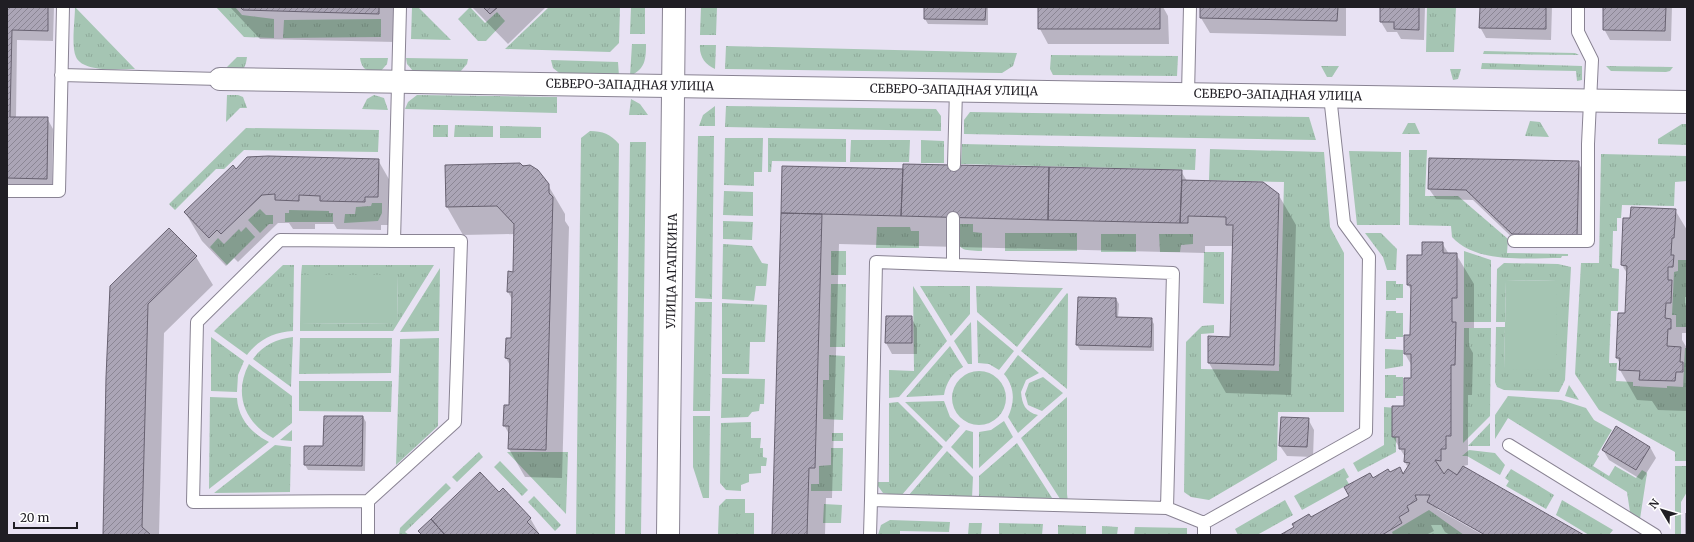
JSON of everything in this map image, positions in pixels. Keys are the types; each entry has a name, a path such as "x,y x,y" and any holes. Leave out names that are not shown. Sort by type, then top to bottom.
{"street":[{"name":"УЛИЦА АГАПКИНА","path":"668,535 674,7"},
{"name":"СЕВЕРО-ЗАПАДНАЯ УЛИЦА","path":"220,79 1687,102"}],"lane":[{"path":"7,191 59,191 63,7"},
{"path":"394,241 400,7"},
{"path":"1188,94 1190,7"},
{"path":"1514,241 1588,241 1592,60 1578,32 1578,7"},
{"path":"61,74 220,79"},
{"path":"954,165 956,90"},
{"path":"871,500 1167,508 1204,529 1366,432 1369,257 1344,222 1330,96"},
{"path":"953,218 953,265"},
{"path":"280,240 460,241 455,422 368,501 193,502 197,322 280,240"},
{"path":"870,535 876,262 1173,273 1167,508"},
{"path":"1509,445 1655,535"},
{"path":"368,501 368,535"}],"green space":[{"path":"75,7 135,69 94,68 86,66 80,62 76,57 74,46"},
{"path":"216,7 235,7 242,15 274,19 274,38 244,37"},
{"path":"412,7 418,7 451,40 411,39"},
{"path":"470,7 485,23 497,12 505,21 486,41 478,41 458,19"},
{"path":"549,7 620,7 619,43 610,52 505,49"},
{"path":"631,7 645,7 645,34 630,34"},
{"path":"701,7 717,7 716,35 700,35"},
{"path":"1427,7 1456,7 1454,52 1426,52"},
{"path":"381,19 381,37 283,38 284,20"},
{"path":"632,44 646,44 646,50 642,67 630,76"},
{"path":"700,45 716,45 715,69 703,60"},
{"path":"726,46 1017,53 1013,66 1002,73 725,69"},
{"path":"1484,51 1575,53 1579,55 1483,54"},
{"path":"1051,55 1178,56 1177,76 1053,75 1050,69"},
{"path":"237,57 247,57 245,66 239,72 227,74 227,67"},
{"path":"360,58 388,58 387,64 380,72 366,70 362,66"},
{"path":"406,58 468,59 467,64 460,72 413,71 407,64"},
{"path":"551,60 618,62 619,76 563,76 553,68"},
{"path":"1482,63 1582,66 1582,80 1577,81 1576,71 1481,69"},
{"path":"1321,66 1339,66 1332,77 1327,77"},
{"path":"1606,66 1673,67 1670,71 1666,72 1611,71"},
{"path":"1450,69 1461,69 1458,79 1453,80"},
{"path":"227,95 238,95 243,97 247,108 240,108 226,122"},
{"path":"374,95 384,98 388,110 362,109 367,99"},
{"path":"417,95 557,97 557,113 405,109 408,102"},
{"path":"631,99 640,104 648,115 629,115"},
{"path":"715,106 715,126 699,126 703,115"},
{"path":"726,106 936,109 941,116 941,131 725,127"},
{"path":"970,112 1309,117 1316,140 964,134 964,120"},
{"path":"1530,121 1540,122 1549,137 1525,136"},
{"path":"1408,123 1415,123 1420,134 1402,134"},
{"path":"1682,124 1687,124 1687,145 1658,144 1658,139"},
{"path":"433,125 448,125 448,137 433,137"},
{"path":"455,125 493,126 493,137 454,137"},
{"path":"500,126 541,127 541,138 500,138"},
{"path":"246,128 379,130 378,152 244,150 224,169 216,169 175,210 169,204"},
{"path":"590,131 606,134 619,144 615,535 576,535 581,138"},
{"path":"698,136 714,136 712,299 695,298"},
{"path":"725,138 763,138 762,172 754,172 754,186 724,185"},
{"path":"768,138 846,139 846,162 772,161 771,172 768,172"},
{"path":"851,140 910,140 909,162 850,162"},
{"path":"921,140 944,141 944,163 921,163"},
{"path":"630,142 646,142 641,535 625,535"},
{"path":"962,144 1196,149 1195,170 961,164"},
{"path":"1210,149 1324,152 1330,227 1344,253 1344,412 1278,412 1277,460 1209,500 1191,497 1184,492 1186,342 1202,326 1214,325 1214,333 1201,334 1201,369 1279,371 1284,182 1209,180"},
{"path":"1409,150 1427,150 1425,196 1458,196 1508,239 1507,253 1568,254 1568,256 1562,256 1561,258 1503,258 1488,256 1462,246 1452,237 1451,226 1409,225"},
{"path":"1349,151 1401,152 1400,225 1357,225"},
{"path":"1601,154 1687,156 1687,181 1675,182 1674,206 1622,205 1621,218 1617,218 1617,231 1613,231 1612,268 1619,269 1618,311 1611,311 1609,363 1617,363 1616,381 1633,382 1633,386 1667,388 1667,386 1683,387 1685,348 1687,348 1687,461 1675,461 1675,452 1599,410 1575,374 1581,263 1599,263"},
{"path":"724,191 753,192 753,216 723,215"},
{"path":"372,203 382,203 382,213 378,221 344,223 345,214 355,214 356,207 371,206"},
{"path":"260,209 266,215 273,215 273,224 269,224 260,233 248,220"},
{"path":"289,210 329,211 329,213 333,213 333,222 285,222 285,213 289,213"},
{"path":"723,221 753,222 752,240 723,239"},
{"path":"959,224 973,224 973,232 982,233 982,251 967,250 960,246"},
{"path":"246,227 255,237 227,265 210,247 218,238 224,244 239,229 241,232"},
{"path":"877,227 910,227 911,231 919,231 919,248 876,248"},
{"path":"1005,233 1077,233 1077,251 1005,251"},
{"path":"1365,233 1381,233 1397,249 1396,270 1387,270 1383,257"},
{"path":"1101,234 1136,234 1136,252 1101,252"},
{"path":"1159,234 1193,234 1193,244 1181,245 1180,252 1160,252"},
{"path":"723,244 752,246 762,263 768,264 766,286 756,286 754,301 722,299"},
{"path":"831,251 846,251 846,275 831,275"},
{"path":"1464,251 1491,260 1491,322 1464,322"},
{"path":"1204,252 1224,252 1224,304 1203,303"},
{"path":"1678,260 1687,260 1687,327 1676,327 1676,315 1672,315 1674,272 1678,271"},
{"path":"1504,263 1558,264 1571,267 1565,380 1559,392 1504,390 1497,387 1495,382 1496,327 1505,327 1504,369 1557,280 1506,281 1505,322 1496,322 1497,269"},
{"path":"283,265 294,265 293,331 279,333 261,341 247,355 214,331"},
{"path":"302,265 434,265 393,331 300,331 300,324 397,323 398,275 301,275"},
{"path":"440,268 439,331 400,332"},
{"path":"301,275 398,275 397,323 300,324"},
{"path":"1557,280 1556,370 1504,369 1506,281"},
{"path":"1386,281 1396,281 1396,284 1403,284 1403,298 1386,300"},
{"path":"831,284 846,284 845,347 830,347"},
{"path":"913,286 947,341 899,397 889,398 889,370 914,371"},
{"path":"920,286 970,286 970,314 951,336"},
{"path":"976,286 1063,288 1017,347 977,312"},
{"path":"1067,293 1068,294 1067,389 1021,351"},
{"path":"695,302 712,302 710,411 693,411"},
{"path":"722,303 767,305 765,342 750,342 749,374 722,374"},
{"path":"1386,311 1403,313 1403,337 1396,337 1396,339 1385,339"},
{"path":"977,320 1014,351 999,370 989,364 978,363"},
{"path":"971,322 972,364 968,364 954,341"},
{"path":"1464,328 1491,328 1490,416 1463,443"},
{"path":"211,337 244,361 238,375 237,392 211,391"},
{"path":"293,337 291,387 253,359 266,346 281,339"},
{"path":"300,338 392,338 391,373 299,374"},
{"path":"439,338 438,426 396,465 400,339"},
{"path":"950,346 963,367 950,379 946,386 944,395 906,397"},
{"path":"1385,349 1403,350 1403,366 1385,369"},
{"path":"829,355 845,356 843,420 823,419 823,380 829,380"},
{"path":"1018,355 1039,373 1026,380 1021,392 1022,400 1027,410 1038,415 1018,433 1008,417 1012,406 1013,395 1008,379 1004,374"},
{"path":"249,364 292,396 292,423 273,438 263,432 255,424 244,407 242,386 244,375"},
{"path":"974,371 984,371 994,375 1002,383 1006,393 1006,403 1002,413 994,421 984,425 974,425 964,421 956,413 952,403 952,393 956,383 964,375"},
{"path":"1385,375 1396,375 1396,377 1403,377 1403,396 1396,396 1396,398 1385,398"},
{"path":"1043,377 1063,393 1042,411 1028,405 1025,394 1029,383"},
{"path":"722,378 765,379 764,404 760,404 759,411 752,412 748,417 721,418"},
{"path":"299,381 392,381 391,412 299,411"},
{"path":"1569,385 1579,400 1565,396"},
{"path":"1508,396 1561,400 1586,408 1594,420 1612,430 1597,455 1599,456 1593,466 1609,476 1615,466 1636,478 1642,470 1647,473 1640,519 1630,512 1627,492 1508,418 1495,439 1495,415"},
{"path":"210,397 237,398 240,412 247,424 257,434 269,442 209,489"},
{"path":"1067,397 1068,502 1062,502 1021,438"},
{"path":"944,401 950,417 960,426 946,442 905,402"},
{"path":"898,402 943,447 901,496 883,493 875,482 889,482 889,403"},
{"path":"1384,407 1396,408 1396,452 1358,472 1353,463 1384,445"},
{"path":"693,416 710,416 709,498 703,498 693,467"},
{"path":"1004,421 1013,437 979,468 979,432 991,430"},
{"path":"751,422 751,438 761,438 760,448 763,448 763,457 767,458 766,466 761,466 761,473 749,474 749,482 741,485 741,491 726,490 720,483 721,423"},
{"path":"1490,423 1490,446 1468,446"},
{"path":"292,430 292,441 280,440"},
{"path":"966,430 973,432 973,469 951,447"},
{"path":"832,433 843,433 843,441 832,441"},
{"path":"1017,443 1054,501 979,499 979,476"},
{"path":"275,445 291,447 290,492 214,493"},
{"path":"831,448 843,448 842,491 811,491 811,484 819,484 819,466 831,465"},
{"path":"1469,450 1495,453 1505,465 1500,475 1467,456 1462,456"},
{"path":"947,451 973,477 972,498 908,496"},
{"path":"479,452 483,457 457,482 452,477"},
{"path":"507,452 568,452 566,514"},
{"path":"500,461 528,490 522,496 494,467"},
{"path":"1675,466 1687,466 1687,492 1681,502 1681,535 1675,535"},
{"path":"1344,468 1349,477 1346,479 1349,484 1302,510 1294,496"},
{"path":"1511,469 1554,495 1546,509 1506,486 1509,481 1505,478"},
{"path":"446,483 451,488 405,532 409,535 399,535 400,528"},
{"path":"534,496 561,525 555,531 528,502"},
{"path":"726,499 745,499 745,513 754,513 754,535 718,535 719,506"},
{"path":"1285,500 1293,515 1257,535 1238,535 1235,529"},
{"path":"1562,500 1613,530 1609,535 1589,535 1556,515"},
{"path":"824,504 842,505 841,523 823,523"},
{"path":"1429,510 1464,535 1393,535 1392,532"},
{"path":"890,520 950,522 949,532 900,531 900,535 878,535 881,525"},
{"path":"969,523 982,523 981,535 968,535"},
{"path":"999,523 1043,524 1042,535 999,535"},
{"path":"1058,525 1086,526 1086,535 1058,535"},
{"path":"1102,526 1118,527 1117,535 1102,535"},
{"path":"1135,527 1187,528 1187,535 1134,535"}],"building":[{"path":"7,7 48,7 48,31 12,30 10,117 48,117 47,179 7,178"},
{"path":"240,7 379,7 379,14 243,10"},
{"path":"483,7 498,7 490,14"},
{"path":"924,7 986,7 985,20 924,19"},
{"path":"1038,7 1160,7 1160,29 1038,29"},
{"path":"1200,7 1338,7 1337,21 1200,18"},
{"path":"1380,7 1419,7 1419,30 1394,29 1394,22 1380,22"},
{"path":"1480,7 1546,7 1546,29 1479,28"},
{"path":"1603,7 1666,7 1665,31 1603,30"},
{"path":"268,156 379,159 378,197 365,197 365,202 320,201 320,196 299,195 299,201 275,200 275,194 262,195 221,234 217,230 209,238 184,212 233,165 236,169 247,157"},
{"path":"1429,158 1579,161 1577,235 1512,234 1466,190 1428,189"},
{"path":"520,163 523,166 530,165 538,170 549,184 549,193 553,197 546,450 508,449 509,426 503,426 504,405 509,405 510,359 505,358 506,338 511,338 512,292 507,292 508,271 513,272 514,224 497,206 446,207 445,165"},
{"path":"903,164 1049,167 1048,220 901,216"},
{"path":"782,166 903,169 901,216 781,213"},
{"path":"1049,167 1182,170 1180,223 1048,220"},
{"path":"1182,180 1263,182 1279,194 1274,365 1208,363 1208,336 1230,337 1233,225 1226,225 1226,217 1188,216 1188,223 1180,223"},
{"path":"1631,207 1676,209 1671,255 1674,255 1673,267 1668,267 1668,280 1672,280 1671,303 1666,303 1665,318 1671,319 1671,329 1668,329 1667,346 1681,347 1680,362 1683,362 1683,372 1676,372 1675,381 1639,380 1640,371 1619,370 1620,358 1616,358 1618,313 1625,313 1627,266 1621,265 1623,218 1630,218"},
{"path":"781,213 822,214 815,468 809,468 807,535 772,535"},
{"path":"169,228 197,256 148,304 142,527 151,535 103,535 106,377 110,286"},
{"path":"1422,242 1443,242 1443,253 1457,253 1457,298 1452,298 1452,322 1456,322 1455,365 1451,365 1451,436 1446,436 1446,449 1441,449 1441,461 1435,460 1444,474 1448,469 1457,475 1463,466 1584,535 1485,535 1427,502 1430,495 1415,495 1417,500 1407,506 1409,511 1399,517 1402,523 1382,535 1280,535 1294,527 1292,524 1309,514 1311,517 1349,496 1344,487 1370,473 1373,478 1388,469 1390,472 1400,467 1403,474 1410,463 1404,462 1405,449 1399,449 1399,437 1392,437 1392,406 1404,406 1404,378 1411,378 1411,354 1404,354 1404,335 1410,335 1411,285 1407,285 1407,255 1422,255"},
{"path":"1078,297 1116,298 1116,317 1152,318 1151,347 1076,345"},
{"path":"886,316 912,316 912,343 885,343"},
{"path":"324,416 363,416 362,466 304,465 304,446 323,446"},
{"path":"1281,417 1309,418 1307,447 1279,446"},
{"path":"1616,426 1650,447 1636,470 1602,450"},
{"path":"480,472 499,492 503,488 531,518 527,522 540,535 445,535 431,519"},
{"path":"1687,513 1687,535 1686,535"},
{"path":"431,519 445,535 422,535 418,531"}]}
